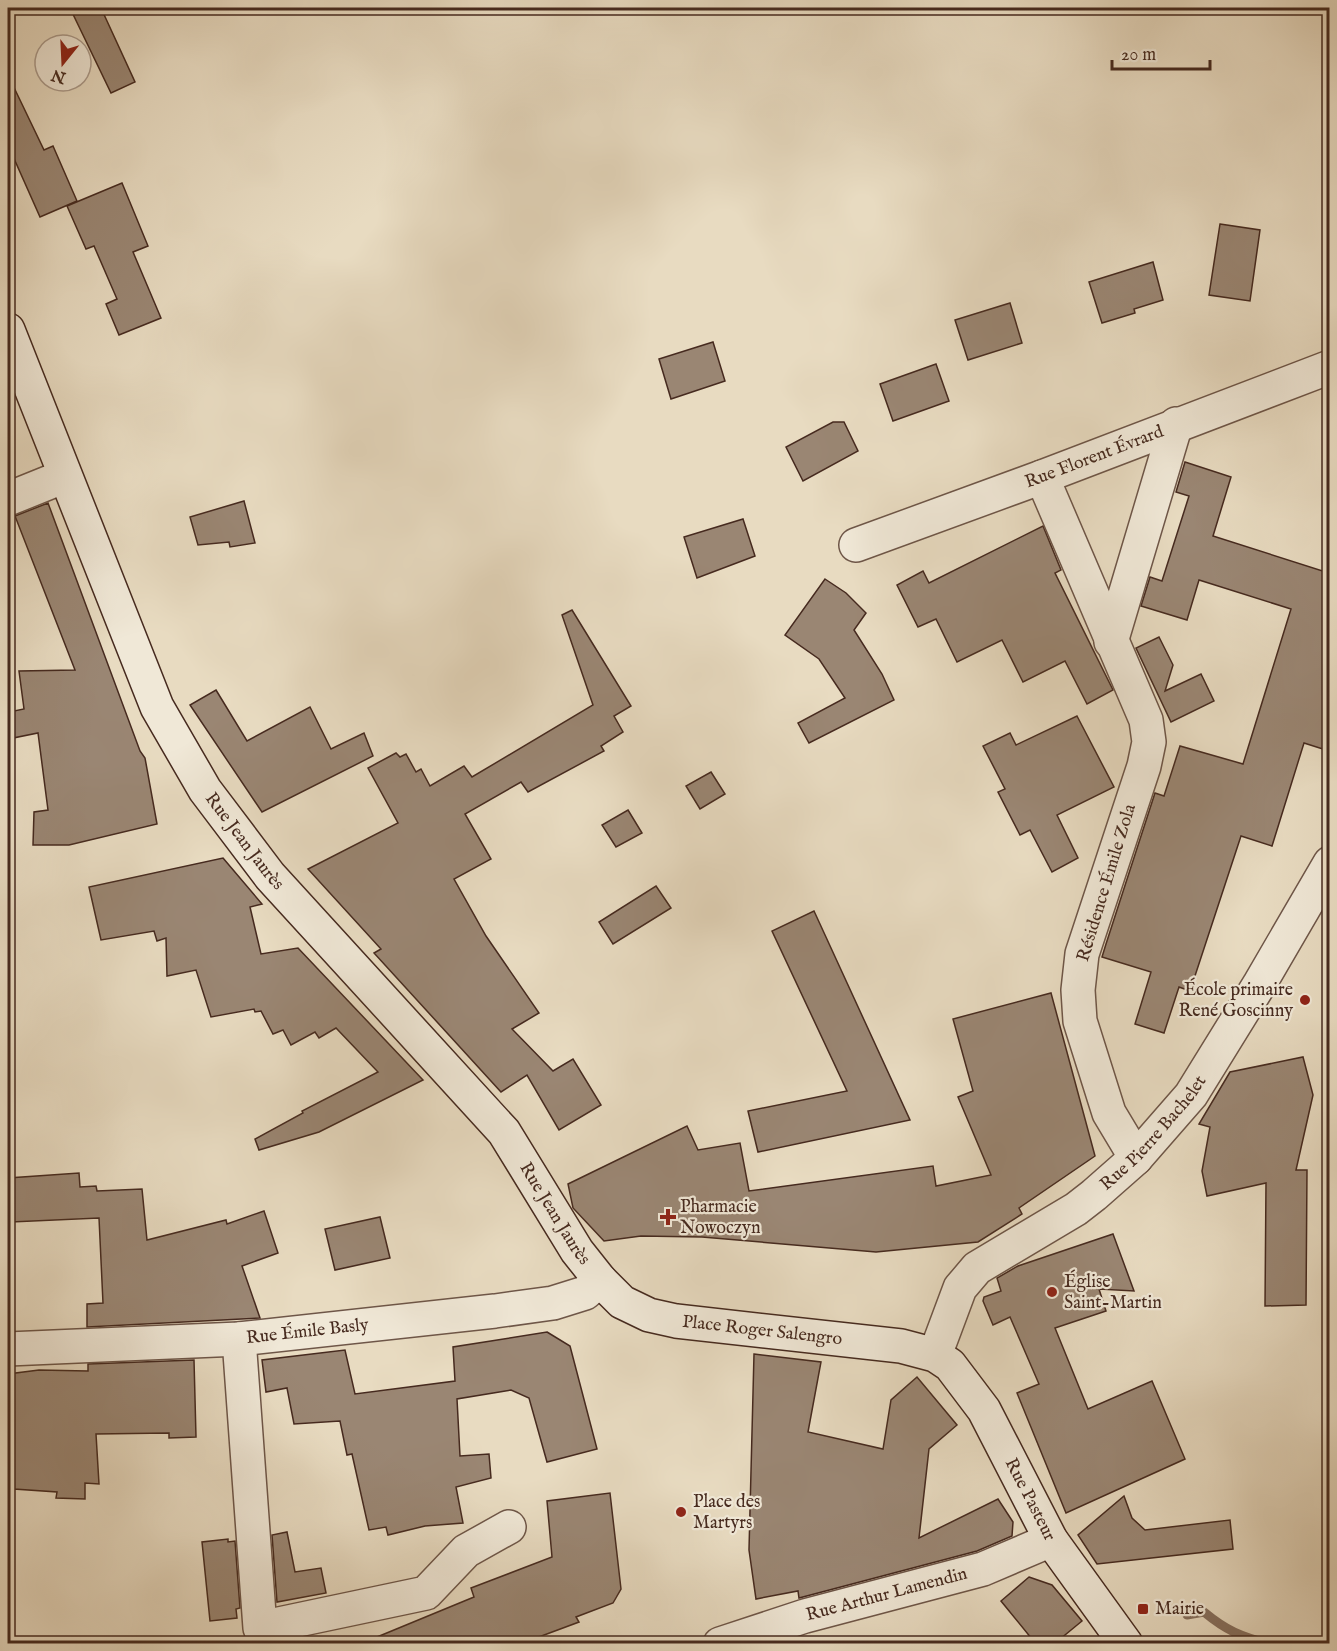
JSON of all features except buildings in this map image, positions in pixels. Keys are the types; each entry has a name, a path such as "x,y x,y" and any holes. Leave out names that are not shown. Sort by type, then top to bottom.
{"street":[{"name":"Rue Jean Jaurès","path":"8,330 157,707 205,790 270,876 504,1132 577,1251 600,1280"},
{"name":"Rue Florent Évrard","path":"856,545 1042,477 1329,367"},
{"path":"1111,642 1176,424"},
{"path":"8,498 65,476"},
{"name":"Résidence Émile Zola","path":"1042,477 1146,720 1149,742 1144,766 1082,954 1078,990 1080,1021 1109,1113 1136,1158"},
{"name":"Rue Pierre Bachelet","path":"935,1354 960,1288 977,1268 1076,1209 1136,1158 1191,1095 1259,985 1329,863"},
{"name":"Rue Émile Basly","path":"8,1349 238,1339 553,1303 585,1293 600,1280"},
{"name":"Place Roger Salengro","path":"600,1280 622,1302 649,1316 901,1346 935,1354"},
{"path":"238,1339 260,1628 426,1593 466,1551 509,1527"},
{"name":"Rue Pasteur","path":"935,1354 950,1365 984,1410 1051,1540 1126,1644"},
{"name":"Rue Arthur Lamendin","path":"720,1644 805,1616 983,1569 1051,1540"}],"waterway":[{"path":"1187,1615 1204,1612 1234,1632 1269,1644"},
{"path":"1316,1644 1330,1638"}],"place":[{"name":"École primaire René Goscinny","path":"1305,1000"},
{"name":"Pharmacie Nowoczyn","path":"668,1217"},
{"name":"Église Saint-Martin","path":"1052,1292"},
{"name":"Place des Martyrs","path":"681,1512"},
{"name":"Mairie","path":"1143,1609"}]}
